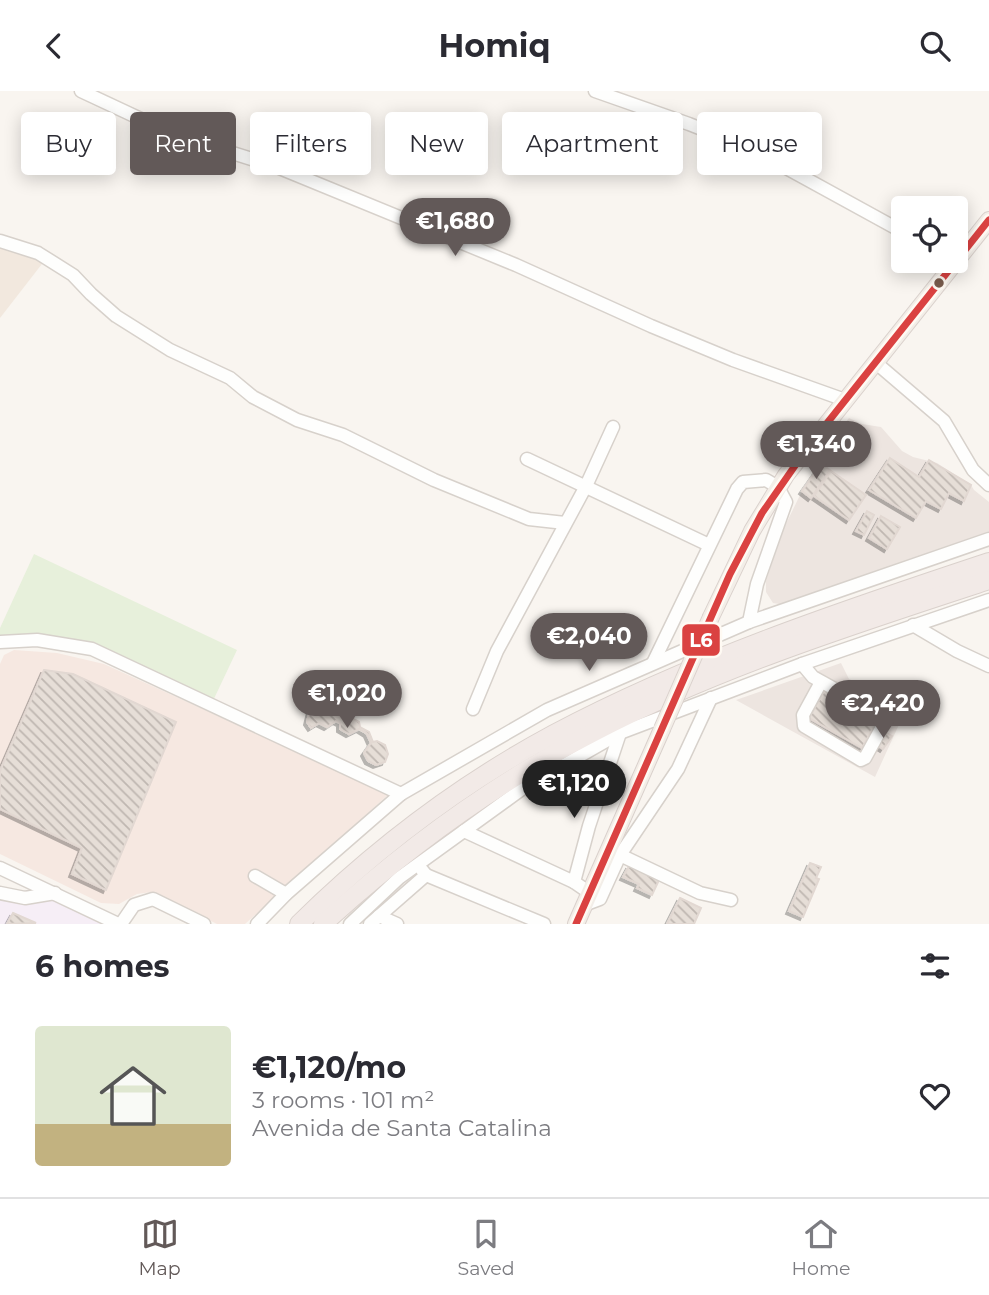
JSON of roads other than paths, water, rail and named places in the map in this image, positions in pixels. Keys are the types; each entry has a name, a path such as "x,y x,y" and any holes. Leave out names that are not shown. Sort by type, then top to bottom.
{"highway":[{"path":"299,924 406,831 497,768 553,735 705,664 989,562"},
{"path":"323,924 392,864 450,820 506,782 595,731 755,662 989,580"}],"main road":[{"path":"968,244 989,220"},
{"path":"576,924 711,617 752,531 778,487 945,273"}],"street":[{"path":"81,91 175,135 277,167 516,265 733,360 845,400"},
{"path":"595,91 750,148 891,225"},
{"path":"0,240 38,253 73,275 116,316 170,349 230,378 253,397 297,420 343,435 434,480 529,519 565,523"},
{"path":"876,362 944,421 974,470 989,485"},
{"path":"473,709 497,651 586,486 613,427"},
{"path":"527,459 709,545"},
{"path":"653,663 730,502 743,482 754,480 766,481 778,487 785,495 786,510 774,534 757,584 749,622"},
{"path":"257,924 286,894 401,794 547,710 749,622 989,539"},
{"path":"374,920 392,904 422,869 464,831 522,789 620,733 802,664 989,600"},
{"path":"912,625 989,666"},
{"path":"0,642 37,640 92,649 401,794"},
{"path":"802,664 813,677 887,718 865,758 860,760 804,726 803,715 821,682"},
{"path":"464,831 574,882 587,899 600,899 620,855 678,769 711,698"},
{"path":"574,882 589,826 620,733"},
{"path":"620,855 700,893 731,900"},
{"path":"0,868 119,924 134,905 153,899 204,924"},
{"path":"349,924 382,893 422,869"},
{"path":"422,869 544,924"},
{"path":"255,876 286,894"},
{"path":"0,893 26,898 56,893"},
{"path":"382,893 392,904"},
{"path":"374,920 397,924"}]}
